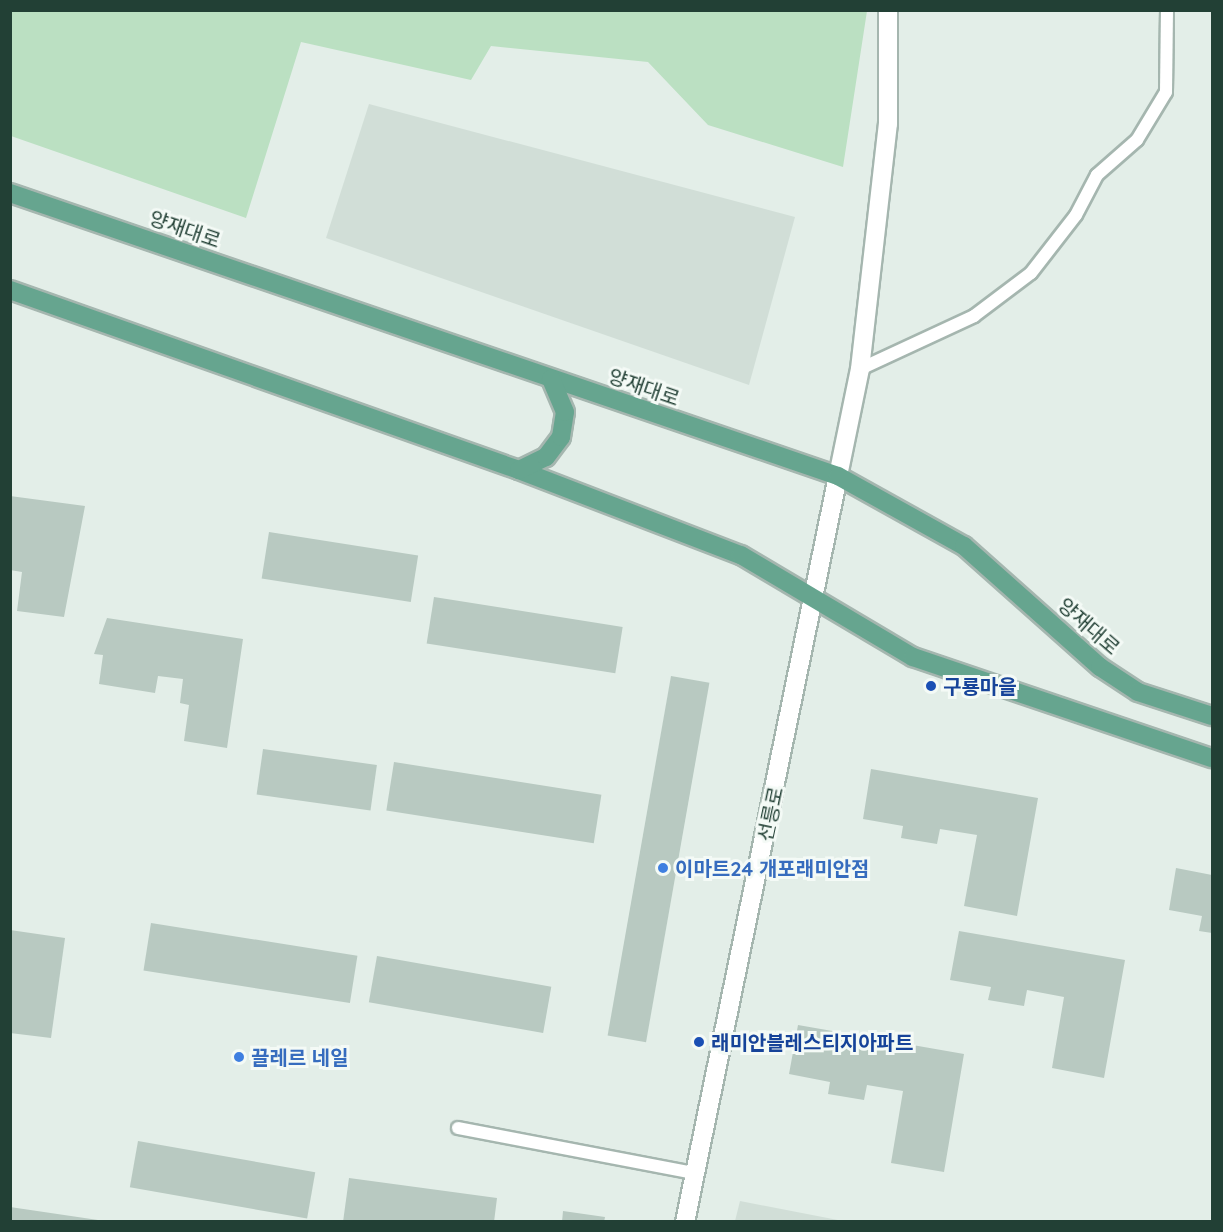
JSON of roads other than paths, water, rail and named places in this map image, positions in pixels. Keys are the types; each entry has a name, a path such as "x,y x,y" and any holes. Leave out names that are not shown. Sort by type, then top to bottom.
{"main road":[{"name":"양재대로","path":"10,193 838,476 964,546 1100,667 1138,692 1212,716"},
{"path":"10,290 519,470 741,555 815,603 913,657 1212,758"},
{"path":"519,470 546,457 561,437 566,412 551,379"}],"street":[{"name":"선릉로","path":"685,1221 815,603 860,369 888,124 888,10"}],"lane":[{"path":"860,369 974,316 1031,273 1076,215 1097,175 1137,140 1166,92 1167,10"},
{"path":"458,1128 694,1173"}],"place":[{"name":"구룡마을","path":"931,686"},
{"name":"이마트24 개포래미안점","path":"663,868"},
{"name":"래미안블레스티지아파트","path":"699,1042"},
{"name":"끌레르 네일","path":"239,1057"}]}
